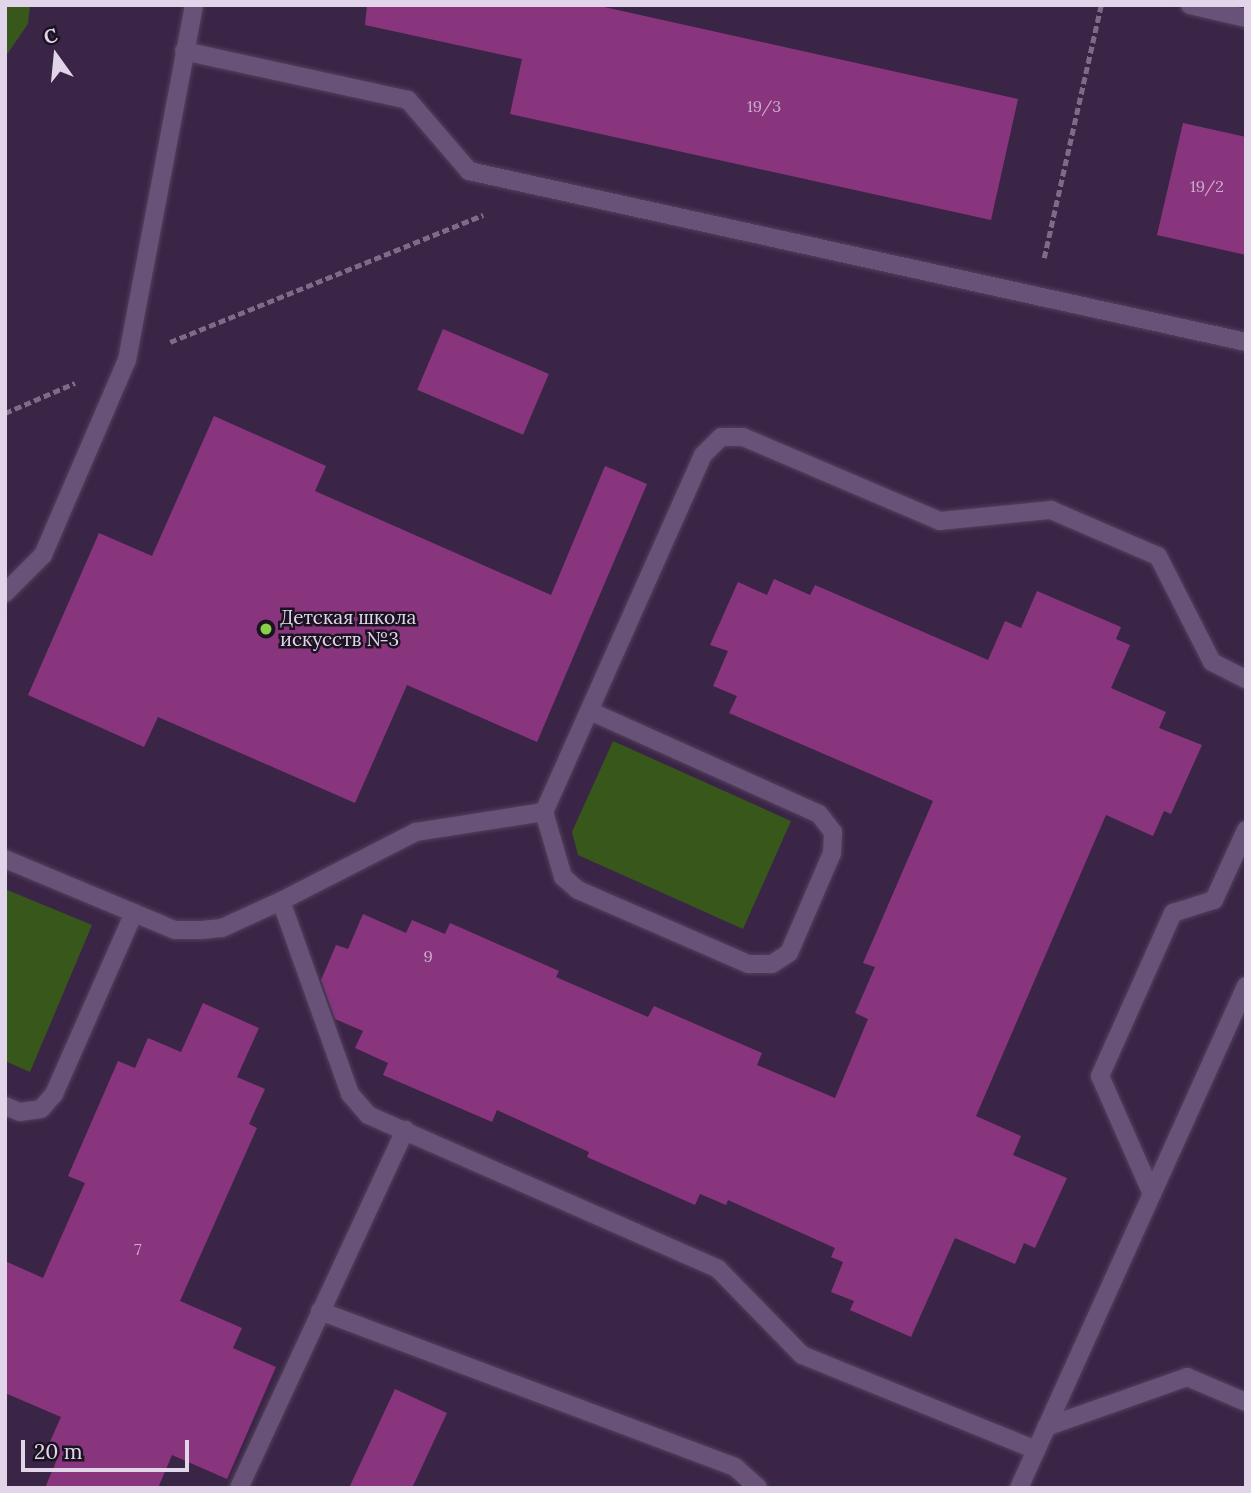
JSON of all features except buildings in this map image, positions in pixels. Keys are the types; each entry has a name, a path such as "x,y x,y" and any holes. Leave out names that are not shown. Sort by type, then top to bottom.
{"lane":[{"path":"5,593 43,555 127,360 194,5"},
{"path":"1190,5 1246,18"},
{"path":"184,51 408,100 469,172 1246,342"},
{"path":"590,711 819,814 833,832 832,853 789,953 772,964 748,964 578,890 563,877 544,811 703,455 721,437 743,437 940,521 1051,510 1158,556 1212,662 1246,678"},
{"path":"5,859 175,930 202,930 222,928 281,901 416,832 544,811"},
{"path":"1152,1194 1100,1076 1173,913 1214,900 1246,830"},
{"path":"281,901 351,1094 368,1115 718,1269 802,1355 1036,1450"},
{"path":"5,1106 20,1112 41,1109 54,1094 134,913"},
{"path":"1019,1488 1246,986"},
{"path":"239,1488 405,1130"},
{"path":"320,1311 734,1467 758,1488"},
{"path":"1046,1427 1187,1377 1246,1402"}],"path":[{"path":"1035,296 1101,5"},
{"path":"5,413 127,360 548,188"}],"green space":[{"path":"5,5 30,5 28,24 5,57"},
{"path":"613,741 791,821 743,929 578,855 572,832"},
{"path":"5,889 92,925 30,1072 5,1061"}],"place":[{"name":"Детская школа искусств №3","path":"266,629"}]}
